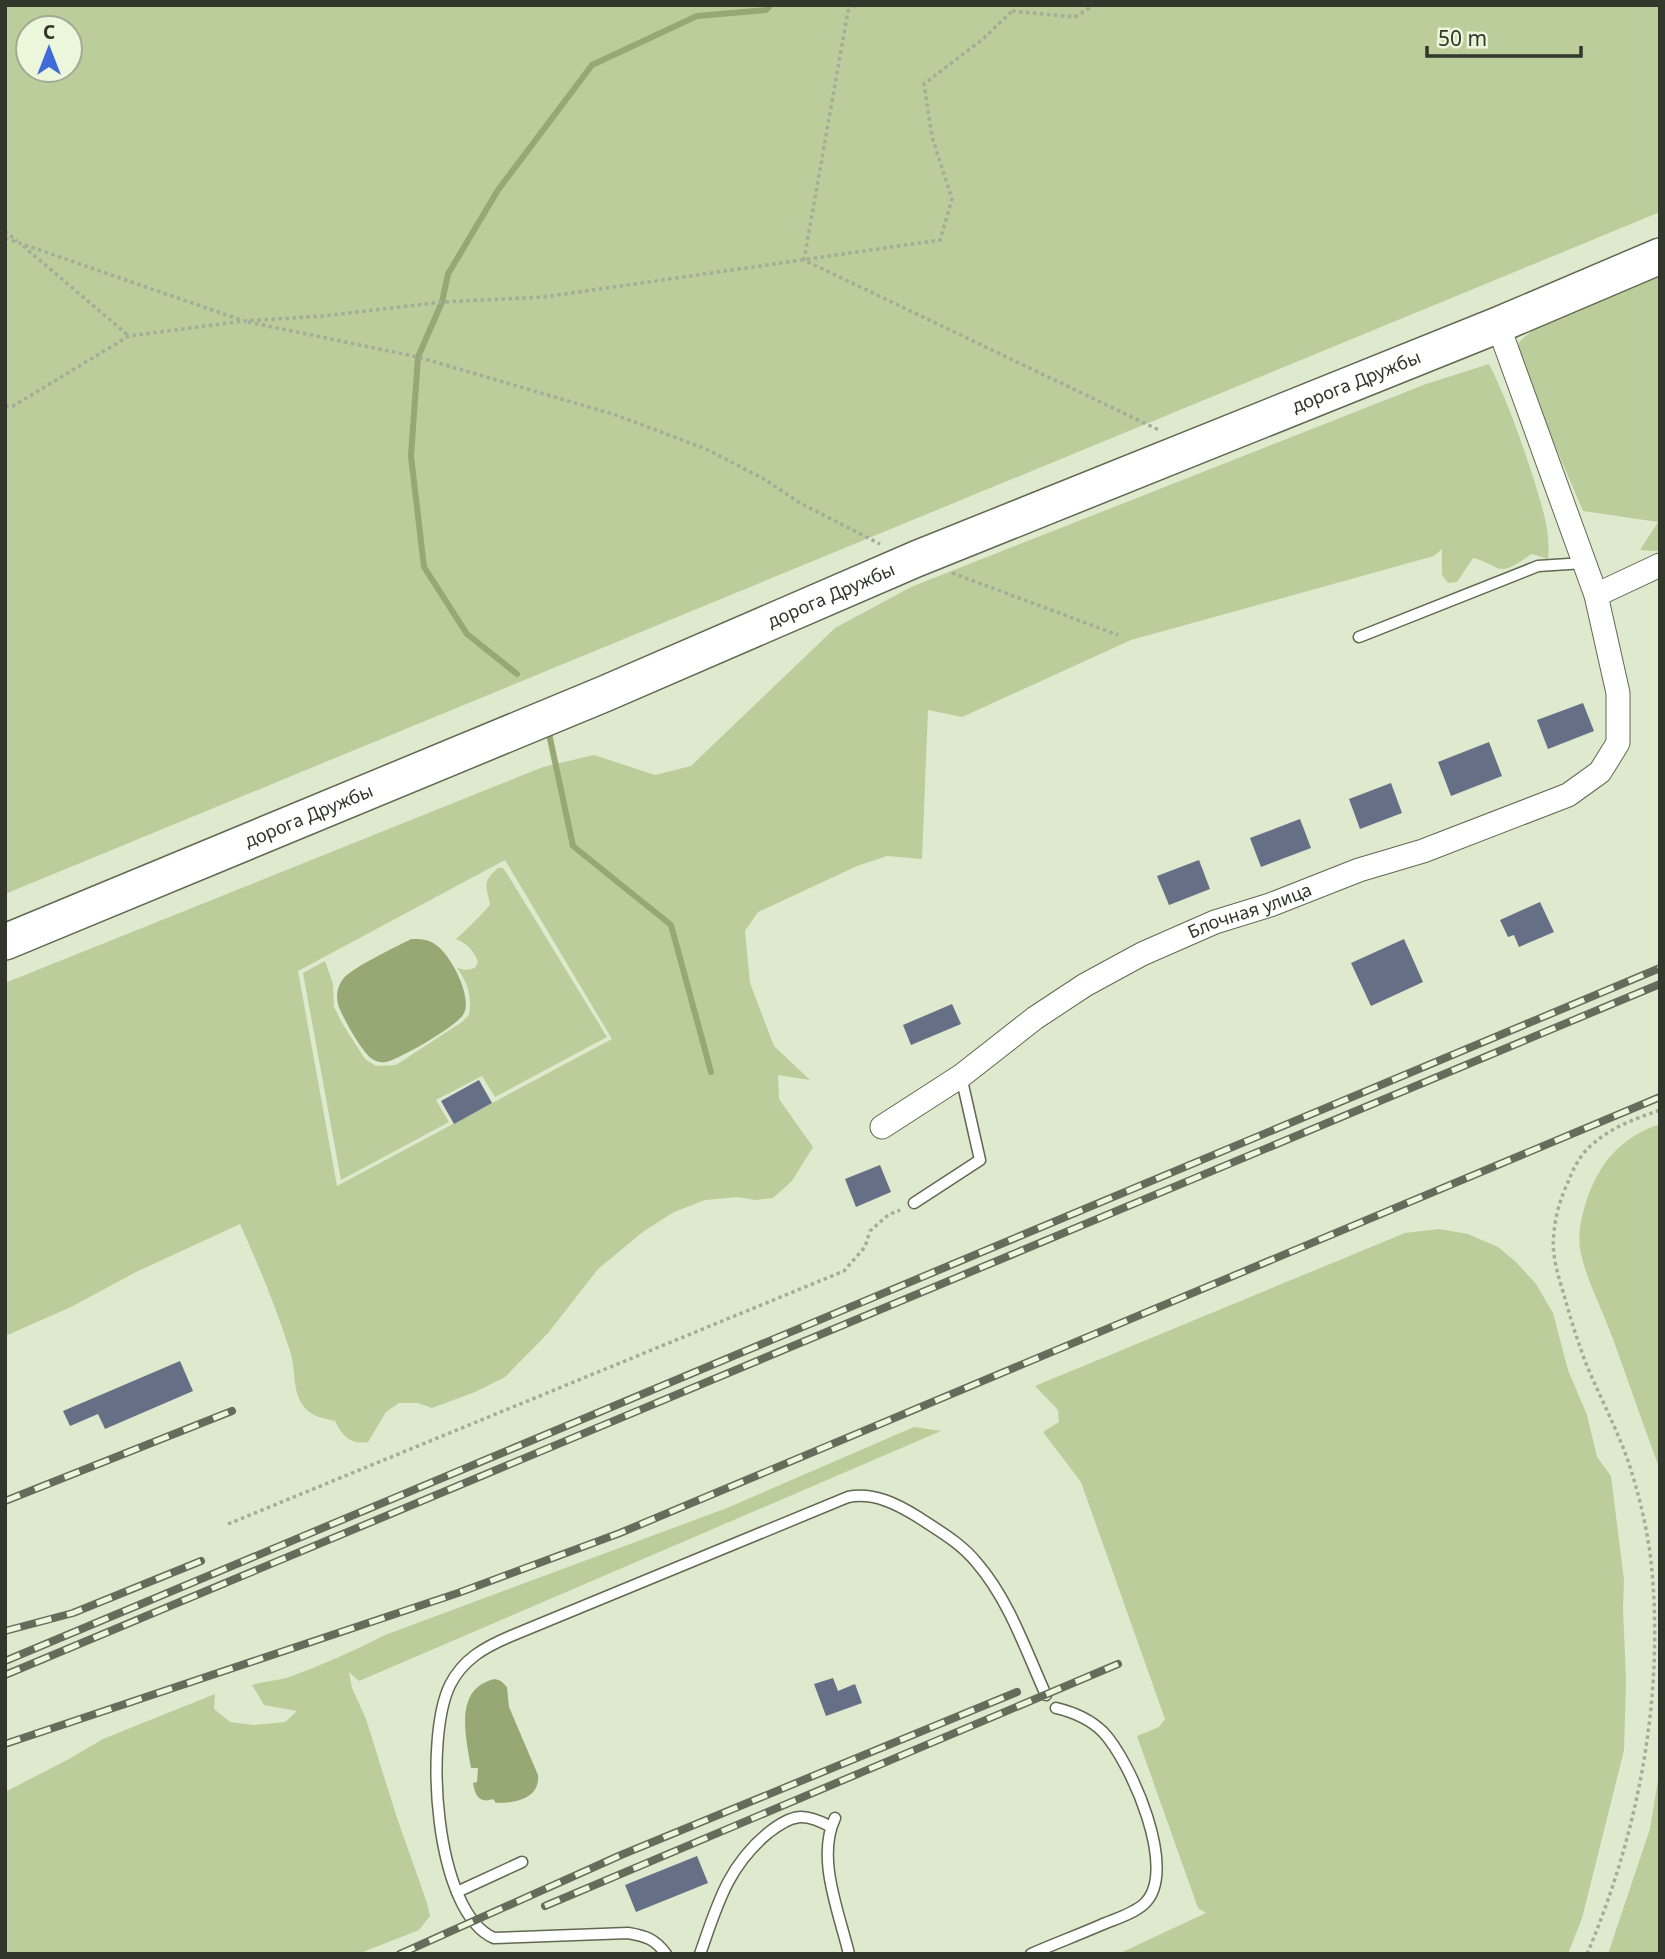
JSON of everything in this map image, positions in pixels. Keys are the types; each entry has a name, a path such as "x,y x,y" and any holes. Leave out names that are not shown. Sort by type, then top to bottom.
{"main road":[{"name":"дорога Дружбы","path":"5,942 604,694 916,559 1498,325 1660,256"}],"street":[{"path":"1498,325 1596,595 1660,565"},
{"name":"Блочная улица","path":"881,1127 961,1076 1035,1018 1085,985 1142,954 1215,922 1423,850 1568,795 1600,772 1618,743 1619,727 1618,693 1596,595"}],"lane":[{"path":"1359,637 1538,566 1584,563"},
{"path":"914,1203 980,1160 961,1076"},
{"path":"666,1954 657,1942 649,1937 628,1933 494,1938 478,1929 463,1909 443,1844 437,1747 442,1708 450,1685 466,1663 486,1647 848,1497 875,1496 910,1512 944,1533 973,1558 996,1589 1046,1695"},
{"path":"1031,1954 1118,1918 1145,1903 1156,1885 1158,1869 1151,1827 1115,1748 1095,1726 1056,1708"},
{"path":"700,1954 729,1877 738,1863 781,1823 798,1816 833,1823 826,1859 849,1954"},
{"path":"457,1892 522,1862"}],"path":[{"path":"804,260 848,10 855,5"},
{"path":"5,406 13,406 129,336 244,321 323,316 442,302 544,297 940,240 952,199 932,137 925,84 983,39 1011,8 1075,17 1094,5"},
{"path":"5,231 129,336"},
{"path":"5,238 244,321 418,357 616,415 706,449 764,479 800,503 888,548 1118,635"},
{"path":"804,260 1166,433"},
{"path":"1587,1954 1603,1916 1641,1776 1651,1714 1656,1654 1654,1603 1651,1558 1642,1511 1627,1458 1585,1361 1570,1317 1556,1267 1553,1234 1563,1194 1582,1155 1594,1142 1613,1130 1660,1110"},
{"path":"228,1524 844,1271 865,1247 870,1231 888,1215 914,1203"}],"shaded area":[{"path":"5,5 1660,5 1660,212 5,894"},
{"path":"1660,276 1660,550 1657,551 1640,550 1658,522 1583,511 1515,352 1520,341 1534,329"},
{"path":"1489,364 1514,421 1543,509 1548,559 1532,554 1514,565 1500,569 1473,558 1457,582 1448,583 1442,575 1442,549 1434,556 1131,640 962,717 928,710 922,859 887,856 857,866 758,912 745,931 750,983 774,1046 810,1080 778,1075 779,1099 813,1147 792,1181 773,1198 705,1200 674,1212 644,1231 598,1269 548,1333 505,1377 432,1408 418,1403 399,1403 386,1412 368,1442 352,1441 344,1435 335,1421 312,1414 302,1404 285,1335 240,1224 136,1272 71,1307 5,1336 5,983 543,767 594,755 655,775 691,766 835,628 911,587 1426,384","holes":["505,860 612,1039 337,1186 298,971"]},
{"path":"498,868 503,868 506,872 607,1037 495,1097 482,1076 436,1100 449,1122 341,1180 303,973 325,961 333,984 334,1007 365,1059 376,1066 396,1065 469,1015 468,990 457,968 475,968 478,962 470,948 456,939 490,904 486,884"},
{"path":"411,939 430,942 442,950 459,978 466,1008 463,1015 450,1027 427,1042 393,1060 378,1062 367,1054 347,1024 338,1004 338,988 343,979 355,969"},
{"path":"1660,1124 1660,1470 1588,1276 1579,1241 1586,1202 1597,1175 1622,1145"},
{"path":"1439,1229 1468,1234 1498,1247 1536,1284 1553,1313 1568,1370 1587,1415 1597,1457 1611,1476 1624,1580 1624,1750 1582,1918 1568,1954 1118,1954 1206,1913 1198,1908 1137,1736 1159,1727 1165,1719 1081,1482 1043,1432 1059,1422 1058,1410 1035,1386 1405,1233"},
{"path":"914,1427 941,1431 359,1681 349,1672 352,1688 366,1719 427,1903 430,1916 419,1930 358,1954 5,1954 5,1792 103,1739 215,1694 214,1709 230,1722 254,1725 285,1722 297,1711 264,1705 252,1685 285,1678 338,1658 385,1635 727,1508"},
{"path":"495,1679 507,1687 509,1707 538,1775 538,1783 531,1794 503,1803 496,1803 493,1799 484,1800 477,1795 473,1783 477,1782 478,1768 471,1768 465,1729 465,1715 473,1692 482,1684"},
{"path":"1660,1768 1660,1954 1608,1954 1650,1829"}],"building":[{"path":"1583,703 1594,731 1548,749 1537,720"},
{"path":"1489,742 1502,776 1451,796 1438,762"},
{"path":"1391,783 1402,813 1360,829 1349,799"},
{"path":"1300,819 1311,848 1261,867 1250,838"},
{"path":"1199,860 1210,889 1169,905 1157,876"},
{"path":"1540,902 1554,932 1519,947 1514,935 1508,937 1500,920"},
{"path":"1404,939 1423,982 1371,1006 1351,963"},
{"path":"952,1004 961,1024 911,1045 903,1025"},
{"path":"479,1080 492,1103 454,1124 441,1101"},
{"path":"880,1165 891,1192 856,1207 845,1179"},
{"path":"180,1361 193,1391 105,1429 98,1414 70,1426 63,1411"},
{"path":"833,1678 838,1691 855,1684 862,1703 826,1716 814,1684"},
{"path":"697,1856 708,1883 636,1912 625,1885"}],"waterway":[{"path":"517,674 467,634 424,567 411,456 418,357 442,302 448,274 498,190 592,65 697,16 766,10 771,5"},
{"path":"548,729 573,846 671,925 711,1072"}],"railway":[{"path":"5,1661 1660,968"},
{"path":"5,1675 1660,984"},
{"path":"5,1744 458,1593 620,1533 1660,1097"},
{"path":"5,1501 232,1411"},
{"path":"5,1631 73,1613 201,1561"},
{"path":"545,1906 1118,1664"},
{"path":"400,1954 621,1855 1017,1692"}]}
